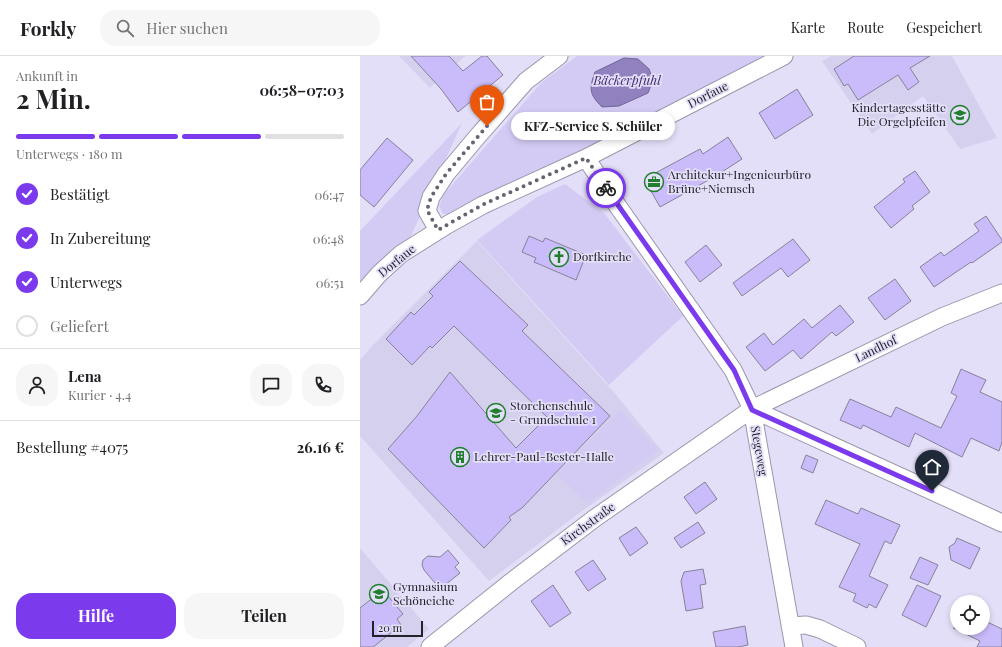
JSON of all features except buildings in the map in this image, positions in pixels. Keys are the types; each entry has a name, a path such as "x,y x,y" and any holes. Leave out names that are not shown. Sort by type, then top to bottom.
{"street":[{"path":"438,230 427,210 431,197 442,180 526,81 559,56"},
{"name":"Dorfaue","path":"360,296 379,274 401,254 438,230 482,205 586,158 784,56"},
{"name":"Stegeweg","path":"586,158 617,205 734,370 752,410 794,647"},
{"name":"Landhof","path":"752,410 942,318 1002,293"},
{"path":"752,410 1002,523"},
{"name":"Kirchstraße","path":"430,647 511,582 595,518 752,410"},
{"path":"790,626 806,625 820,629 858,647"}],"shaded area":[{"path":"399,56 465,56 430,88"},
{"path":"577,56 767,56 454,214 443,214 439,206 444,194 541,83"},
{"name":"Kindertagesstätte Die Orgelpfeifen","path":"831,56 952,56 997,138 960,149 923,96 872,134 822,61"},
{"path":"462,123 410,238 387,255 360,287 360,231"},
{"path":"565,184 604,213 683,316 609,385 477,240 537,197"},
{"name":"Storchenschule - Grundschule 1","path":"477,241 612,390 664,453 582,511 489,581 360,436 360,360 373,345"},
{"path":"620,410 659,450 587,503 557,474"},
{"name":"Gymnasium Schöneiche","path":"360,548 429,629 407,647 360,647"}],"water":[{"name":"Bäckerpfuhl","path":"624,58 638,59 649,69 653,80 648,93 619,106 602,107 592,95 591,91 595,72"}],"way so far":[{"path":"487,126 446,174 431,197 427,210 438,230 482,205 586,158 606,188"}],"place":[{"name":"Kindertagesstätte Die Orgelpfeifen","path":"960,115"},
{"name":"KFZ-Service S. Schüler","path":"487,126"},
{"name":"Architekur+Ingenieurbüro Brüne+Niemsch","path":"654,182"},
{"name":"Dorfkirche","path":"559,257"},
{"name":"Storchenschule - Grundschule 1","path":"496,413"},
{"name":"Lehrer-Paul-Bester-Halle","path":"460,457"},
{"name":"Gymnasium Schöneiche","path":"379,594"}],"route":[{"path":"606,188 698,321 734,370 752,410 932,491"}]}
